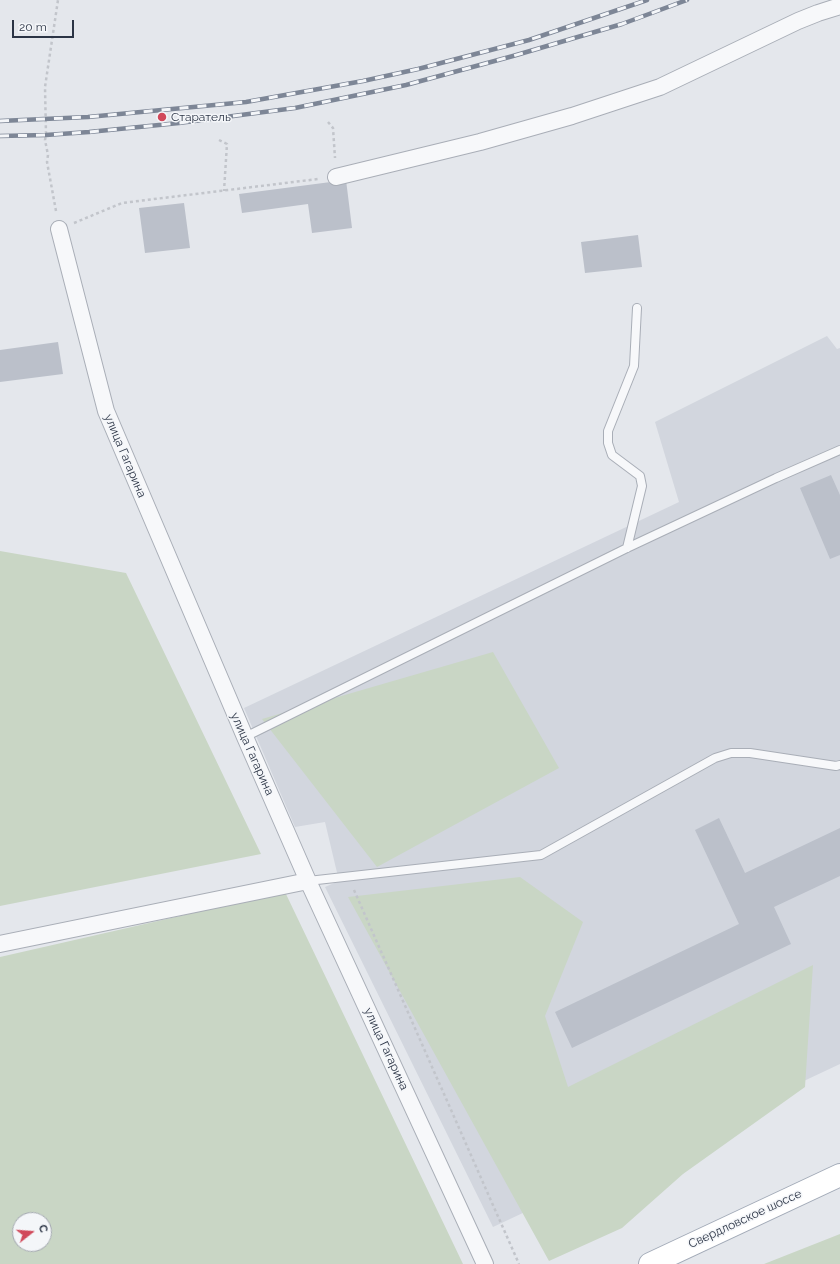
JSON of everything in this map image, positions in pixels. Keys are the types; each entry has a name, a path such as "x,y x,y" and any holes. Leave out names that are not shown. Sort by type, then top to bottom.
{"main road":[{"name":"Свердловское шоссе","path":"650,1264 840,1175"}],"street":[{"path":"336,177 488,140 572,116 660,87 798,21 840,6"},
{"name":"улица Гагарина","path":"59,229 106,411 308,881 485,1264"},
{"path":"0,944 308,881"}],"lane":[{"path":"627,548 642,486 640,476 612,455 608,443 608,431 634,366 637,308"},
{"path":"245,737 627,548 776,478 840,450"},
{"path":"308,881 541,855 715,758 731,753 750,753 836,766 840,765"}],"path":[{"path":"58,0 45,87 45,140 48,155 47,162 59,229 122,203 336,177 334,128 328,122"},
{"path":"219,140 227,144 224,190"},
{"path":"348,876 519,1264"}],"shaded area":[{"path":"827,336 837,349 840,348 840,1064 493,1227 325,887 339,881 325,822 295,827 244,708 679,502 655,422"}],"green space":[{"path":"0,551 126,573 261,854 0,906"},
{"path":"493,652 559,768 377,867 262,719"},
{"path":"520,877 583,922 545,1016 568,1087 813,965 805,1087 683,1174 622,1228 549,1261 348,897"},
{"path":"285,892 463,1264 0,1264 0,957"},
{"path":"840,1234 840,1264 764,1264"}],"building":[{"path":"346,180 352,228 312,233 308,204 242,213 239,194"},
{"path":"184,203 190,248 145,253 139,208"},
{"path":"638,235 642,267 585,273 581,242"},
{"path":"58,342 63,374 0,382 0,350"},
{"path":"831,475 840,495 840,555 830,559 800,488"},
{"path":"719,818 745,873 840,828 840,876 774,907 791,944 572,1048 555,1012 739,924 695,830"}],"railway":[{"path":"0,121 88,117 246,102 363,81 418,69 529,40 647,0"},
{"path":"0,136 89,132 179,123 295,108 406,85 513,56 622,24 687,0"}],"place":[{"name":"Старатель","path":"162,117"}]}
